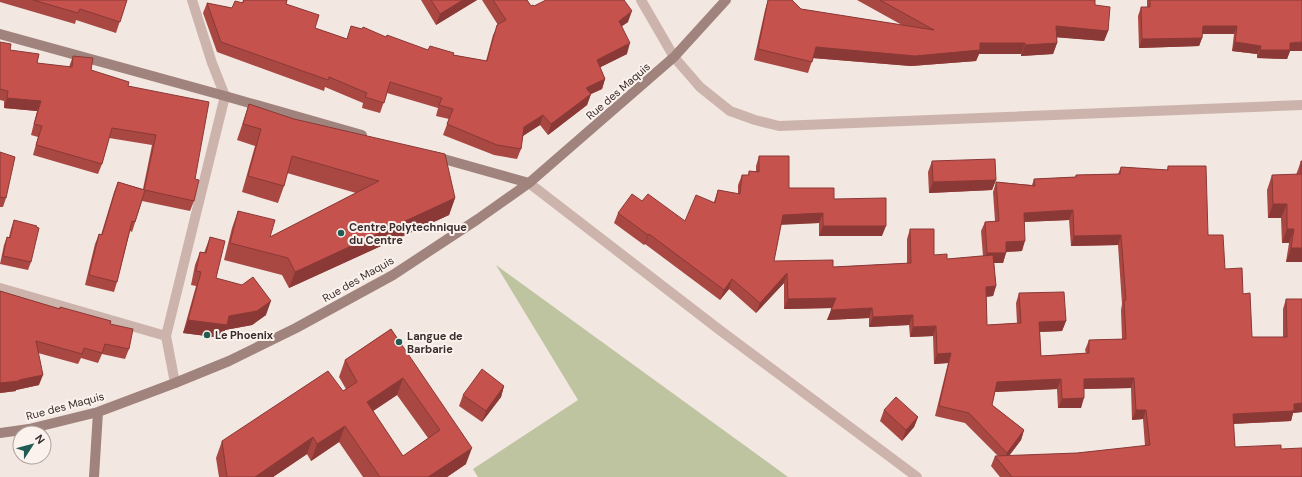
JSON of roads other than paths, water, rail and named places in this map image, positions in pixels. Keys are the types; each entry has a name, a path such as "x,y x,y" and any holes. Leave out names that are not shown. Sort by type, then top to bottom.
{"street":[{"path":"175,383 166,336 225,96 212,63 192,0"},
{"path":"641,0 674,58 700,87 730,111 755,120 779,126 1302,105"},
{"name":"Rue des Maquis","path":"0,433 29,429 98,412 175,383 229,361 296,328 392,275 478,219 529,183 674,58 726,0"},
{"path":"0,34 374,139"},
{"path":"426,154 529,183 721,331 917,477"},
{"path":"0,288 166,336"},
{"path":"94,477 98,412"}],"place":[{"name":"Centre Polytechnique du Centre","path":"341,233"},
{"name":"Le Phoenix","path":"207,335"},
{"name":"Langue de Barbarie","path":"399,342"}]}
